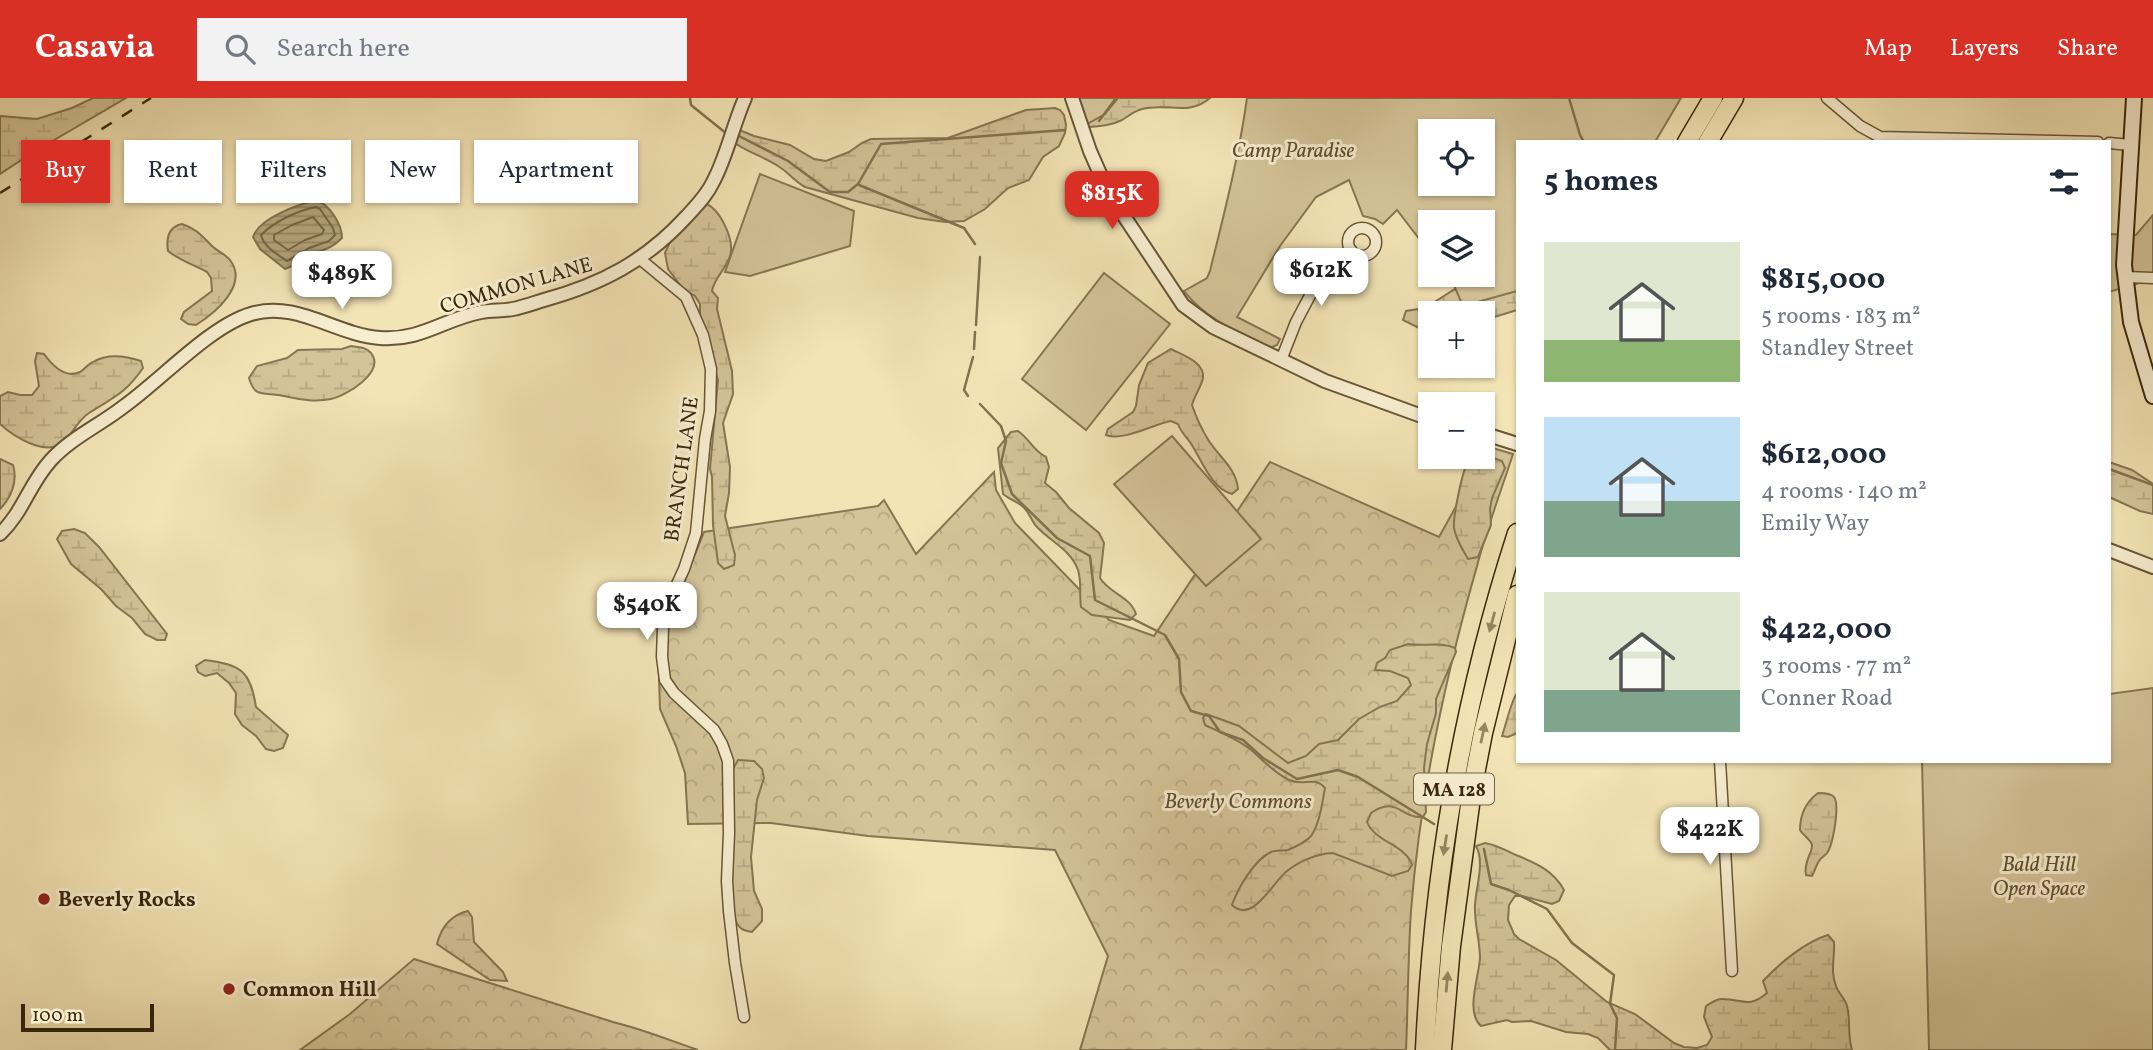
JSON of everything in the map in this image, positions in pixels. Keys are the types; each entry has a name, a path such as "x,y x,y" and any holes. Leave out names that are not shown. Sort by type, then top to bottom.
{"highway":[{"path":"1688,140 1713,98"},
{"path":"1709,140 1734,98"},
{"name":"MA 128","path":"1425,1050 1433,937 1463,741 1485,646 1516,537"},
{"name":"MA 128","path":"1442,1050 1451,946 1472,790 1516,599"}],"main road":[{"path":"2134,98 2124,241 2125,277 2131,322 2153,396"}],"street":[{"name":"COMMON LANE","path":"0,534 21,510 37,477 61,450 124,407 216,332 251,314 285,311 362,336 395,339 430,331 479,313 512,309 562,295 617,274 640,259 673,231 703,197 719,171 745,98"},
{"path":"1072,98 1090,151 1108,192 1183,305 1213,327 1325,381 1418,415"},
{"path":"1827,98 1860,126 1880,137 1975,140"},
{"path":"2111,143 2130,145"},
{"path":"1281,360 1314,288 1351,250"},
{"name":"BRANCH LANE","path":"640,259 687,297 703,335 711,369 710,411 696,533 672,595 663,627 662,657 664,680 674,693 714,730 728,761 727,881 735,963 744,1017"},
{"path":"2125,277 2153,278"},
{"path":"1495,437 1516,444"},
{"path":"2111,551 2153,567"},
{"path":"1720,763 1732,971"}],"green space":[{"path":"93,98 126,98 54,140 21,140 21,160 0,174 0,116 37,119"},
{"path":"1078,98 1118,98 1105,114 1087,124"},
{"path":"1094,98 1210,98 1194,107 1142,109 1114,123 1090,127 1085,123"},
{"name":"Camp Paradise","path":"1247,98 1681,98 1656,140 1516,140 1516,291 1481,301 1461,301 1455,287 1495,287 1495,210 1418,210 1418,237 1397,210 1383,224 1363,216 1349,180 1316,197 1280,246 1237,317 1280,339 1277,345 1265,346 1243,335 1221,323 1192,300 1184,291 1207,278 1231,185"},
{"path":"1055,108 1064,115 1066,125 1059,146 1043,157 1029,180 1008,188 985,209 964,221 945,222 918,218 805,187 778,166 732,141 737,129 790,145 814,159 826,161 871,139 948,138 1026,110"},
{"path":"760,174 854,211 850,246 750,276 725,272"},
{"path":"704,203 721,218 731,249 728,261 712,291 718,298 717,309 732,371 733,394 723,423 730,467 725,516 735,555 734,565 724,569 718,563 710,469 718,380 700,320 700,304 695,296 683,289 668,269 665,253 670,242"},
{"path":"2153,215 2153,279 2111,291 2111,234 2136,235"},
{"path":"182,224 195,230 228,258 235,269 233,288 227,297 196,325 181,319 184,312 212,291 211,278 207,272 168,251 169,234"},
{"path":"1516,271 1516,310 1495,317 1495,301 1436,301 1458,287 1495,287 1495,276"},
{"path":"1104,273 1170,324 1086,430 1022,379"},
{"path":"1418,309 1418,328 1403,320 1406,311"},
{"path":"351,346 371,353 373,368 362,382 338,397 311,400 260,393 254,389 249,378 257,366 287,358 298,350 342,349"},
{"path":"1171,349 1197,363 1203,372 1192,405 1206,437 1234,475 1238,489 1232,494 1214,481 1178,424 1171,421 1121,436 1106,435 1108,429 1133,412 1139,385 1148,363"},
{"path":"37,353 44,354 55,366 69,374 80,372 91,363 111,356 141,361 143,368 125,389 85,416 64,442 57,446 40,446 31,444 0,424 0,396 8,392 32,395 39,386 35,361"},
{"path":"1018,431 1046,457 1049,467 1045,483 1099,533 1104,543 1100,578 1133,608 1136,614 1130,620 1092,615 1081,607 1080,579 1075,563 1037,527 1025,508 1003,494 998,448 1011,432"},
{"path":"1172,436 1261,539 1206,586 1114,484"},
{"name":"Beverly Commons","path":"1495,449 1513,454 1465,608 1427,780 1411,911 1406,1050 1080,1050 1108,956 1055,850 868,836 771,823 688,824 685,773 660,709 658,647 704,532 878,506 884,500 916,554 994,472 996,490 1015,523 1109,620 1154,636 1270,462 1439,537 1477,469 1495,469"},
{"path":"0,459 13,465 15,477 10,494 0,509"},
{"path":"1495,459 1502,461 1505,468 1492,498 1491,525 1478,557 1468,559 1454,528 1466,469 1495,469"},
{"path":"2111,463 2132,470 2153,484 2153,514 2111,498"},
{"path":"74,529 85,533 99,547 167,634 165,640 157,640 145,634 132,618 71,564 57,539 62,531"},
{"path":"1408,644 1444,645 1455,648 1456,652 1436,699 1436,713 1427,744 1424,768 1426,812 1423,817 1416,817 1387,806 1371,813 1367,822 1371,829 1409,858 1412,865 1408,871 1392,876 1333,853 1327,854 1297,864 1287,871 1255,906 1240,910 1232,905 1247,875 1259,861 1273,851 1288,850 1311,836 1319,819 1325,788 1317,782 1294,782 1283,777 1245,745 1205,725 1203,718 1206,714 1239,726 1288,763 1306,756 1319,744 1338,740 1359,719 1397,701 1411,685 1408,678 1390,671 1375,670 1377,663 1385,658 1390,650"},
{"path":"205,660 227,664 242,671 251,685 256,707 288,735 283,748 274,751 266,749 256,736 242,725 235,714 236,693 229,683 217,673 205,676 198,672 196,666"},
{"name":"Bald Hill Open Space","path":"2153,688 2153,1050 1929,1050 1922,763 2111,763 2111,694"},
{"path":"1516,695 1516,733 1502,736"},
{"path":"738,760 754,761 762,769 764,778 757,800 751,857 754,891 762,909 762,921 752,932 738,925 731,897 732,771"},
{"path":"1818,793 1834,797 1836,816 1829,849 1812,876 1806,875 1805,870 1812,845 1800,830 1800,824 1807,805"},
{"path":"1485,843 1544,868 1564,890 1559,901 1552,904 1515,896 1509,905 1508,920 1514,934 1556,960 1607,1002 1635,1014 1674,1043 1684,1047 1697,1048 1707,1045 1712,1037 1704,1017 1706,1006 1720,999 1755,1001 1767,993 1763,981 1777,967 1802,948 1828,935 1834,942 1833,975 1837,989 1847,1006 1852,1050 1610,1050 1598,1038 1588,1034 1566,1032 1531,1021 1507,1020 1481,1026 1476,1020 1473,1003 1480,958 1475,912 1480,859 1476,846"},
{"path":"468,911 472,917 474,942 503,972 507,981 490,980 437,944 448,923"},
{"path":"414,959 698,1050 300,1050 350,1014"}],"water":[{"path":"307,203 322,203 334,216 342,238 330,247 285,269 260,249 253,237 263,224 290,208"}],"waterway":[{"path":"690,98 691,105 727,134"},
{"path":"1099,121 1116,98"},
{"path":"1569,98 1583,140"},
{"path":"737,135 788,161 830,192 848,192 858,184 881,144 1065,130"},
{"path":"859,185 964,228 975,244"},
{"path":"976,325 980,257"},
{"path":"974,349 975,332"},
{"path":"968,396 964,390 973,357"},
{"path":"980,404 1001,426 1006,441 1001,463 1012,494 1057,538 1090,556 1095,600 1165,635 1179,659 1181,692 1191,711 1209,716 1220,732 1243,740 1263,758 1297,779 1338,770 1358,777 1434,824"},
{"path":"2111,470 2153,485"},
{"path":"1484,849 1491,884 1547,909 1572,943 1614,975 1610,1004 1617,1018 1615,1050"}],"railway":[{"path":"0,193 151,98"}],"place":[{"name":"Beverly Rocks","path":"44,899"},
{"name":"Common Hill","path":"229,989"}]}
